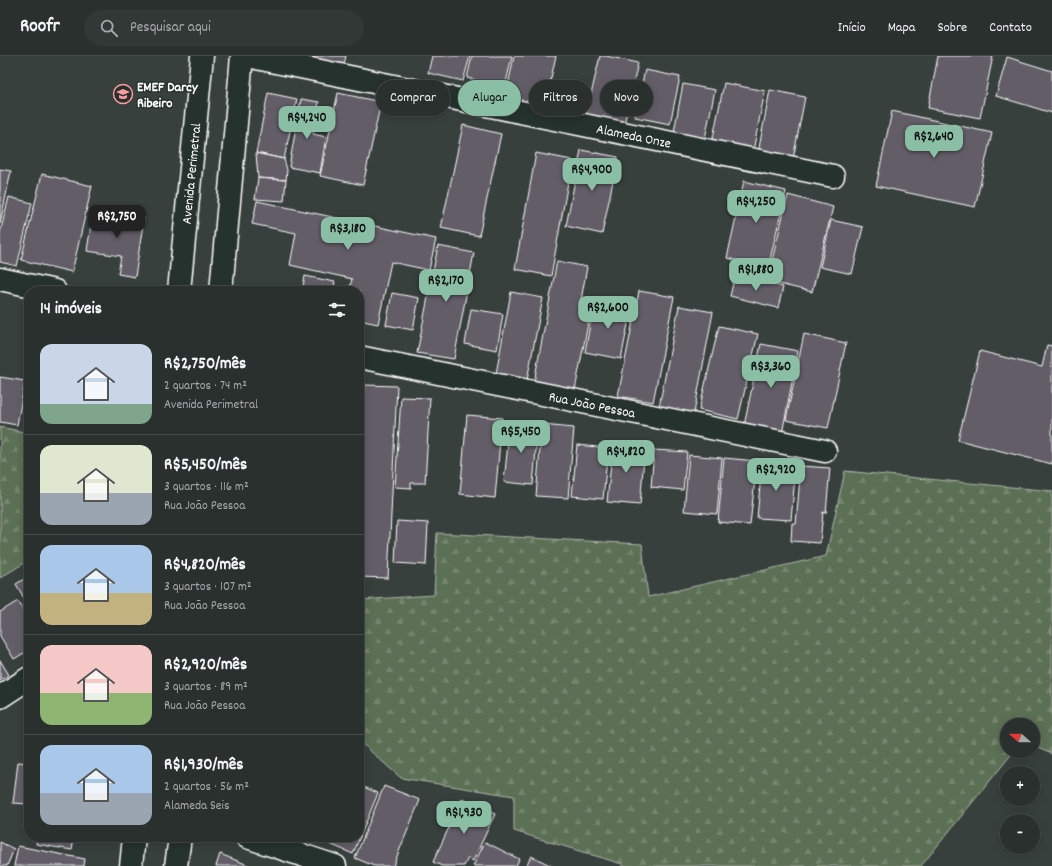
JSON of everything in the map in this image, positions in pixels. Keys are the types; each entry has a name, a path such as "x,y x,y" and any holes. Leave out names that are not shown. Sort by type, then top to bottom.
{"street":[{"name":"Avenida Perimetral","path":"179,286 202,56"},
{"path":"221,286 242,56"},
{"name":"Alameda Onze","path":"247,56 833,176"},
{"path":"0,279 32,286"},
{"name":"Rua João Pessoa","path":"364,358 825,451"},
{"path":"0,697 24,681"},
{"path":"131,866 133,842"},
{"path":"176,866 179,842"},
{"path":"262,842 335,866"}],"green space":[{"path":"0,427 24,432 24,563 0,578"},
{"path":"845,471 1052,491 1052,754 1040,749 1040,718 1000,718 1000,758 1008,758 1002,766 1000,766 1000,768 921,866 622,866 622,864 514,831 514,796 401,778 364,745 364,600 434,595 437,533 642,544 648,597 826,556"}],"building":[{"path":"306,56 346,56 343,68 306,59"},
{"path":"432,56 470,56 463,80 428,73"},
{"path":"472,56 512,56 507,80 475,80 467,78"},
{"path":"514,56 556,56 551,80 529,80 529,106 521,104 521,80 509,80"},
{"path":"600,56 638,63 634,80 600,80 600,116 626,116 623,129 585,120 586,116 592,116 592,90"},
{"path":"938,56 993,56 980,118 928,108"},
{"path":"1007,57 1052,71 1052,113 996,96"},
{"path":"645,70 680,77 670,124 635,117 653,116 653,80 643,80"},
{"path":"724,83 765,91 753,151 712,143"},
{"path":"683,84 715,90 704,143 673,137"},
{"path":"770,90 805,97 793,159 758,153"},
{"path":"268,93 297,99 284,159 256,153"},
{"path":"338,93 376,101 376,116 378,116 363,185 320,176"},
{"path":"301,99 319,102 313,134 326,137 320,173 289,167"},
{"path":"892,111 992,133 975,207 876,186"},
{"path":"463,125 501,134 479,236 441,228"},
{"path":"581,150 618,157 602,234 566,226"},
{"path":"256,153 284,159 287,170 286,180 258,178"},
{"path":"536,153 572,160 551,276 515,269"},
{"path":"0,169 11,171 0,224"},
{"path":"42,174 92,186 72,272 21,260"},
{"path":"258,178 286,180 284,201 255,199"},
{"path":"744,181 786,191 768,268 727,258"},
{"path":"788,195 833,207 812,292 767,281"},
{"path":"9,197 32,203 17,266 0,262 0,233"},
{"path":"257,201 436,239 429,270 391,262 378,324 364,321 364,286 350,286 352,279 290,265 296,233 252,224"},
{"path":"93,211 144,218 135,277 118,274 121,256 87,251"},
{"path":"831,220 863,227 852,274 820,267"},
{"path":"438,246 474,253 454,359 417,353"},
{"path":"557,261 587,267 581,300 592,303 575,390 534,382"},
{"path":"735,275 783,287 778,308 730,296"},
{"path":"305,276 335,282 334,286 303,286"},
{"path":"639,291 674,297 653,402 618,396"},
{"path":"511,292 543,298 527,380 496,374"},
{"path":"392,293 419,298 413,330 386,325"},
{"path":"594,302 631,309 621,359 585,352"},
{"path":"679,306 713,312 694,413 659,407"},
{"path":"471,309 503,314 497,350 465,344"},
{"path":"719,326 758,334 738,419 699,410"},
{"path":"804,334 846,343 828,428 786,420"},
{"path":"761,344 798,351 782,434 744,426"},
{"path":"1047,345 1052,346 1052,464 958,440 980,351 1042,367"},
{"path":"0,377 24,381 17,425 0,422"},
{"path":"364,385 397,386 388,578 364,577"},
{"path":"401,397 430,398 425,483 411,483 411,488 395,487"},
{"path":"467,415 502,418 495,498 460,494"},
{"path":"510,424 538,426 533,485 504,482"},
{"path":"542,425 574,428 568,498 536,496"},
{"path":"613,443 645,446 640,505 607,502"},
{"path":"577,445 608,448 603,499 572,496"},
{"path":"654,450 687,452 683,490 651,487"},
{"path":"689,455 722,458 717,514 684,511"},
{"path":"724,458 757,461 750,525 718,522"},
{"path":"762,464 796,466 791,520 757,518"},
{"path":"801,466 830,468 826,513 823,512 820,543 791,541 792,523 796,524"},
{"path":"397,521 428,523 426,565 395,563"},
{"path":"24,579 24,598 16,584"},
{"path":"18,601 24,611 24,653 14,659 0,636 0,612"},
{"path":"0,660 9,675 0,680"},
{"path":"18,762 24,763 24,804 13,803"},
{"path":"384,786 420,800 393,866 374,866 355,858 361,842 364,842 364,836"},
{"path":"364,787 378,793 364,827"},
{"path":"462,799 495,814 473,861 468,858 464,866 442,866 433,862"},
{"path":"0,842 14,849 7,866 0,866"},
{"path":"36,842 73,842 72,850 36,844"},
{"path":"326,842 358,842 353,854"},
{"path":"485,842 519,859 516,866 473,866"},
{"path":"18,846 85,859 84,866 14,866"},
{"path":"220,854 248,865 248,866 216,866"},
{"path":"531,856 552,866 526,866"}],"place":[{"name":"EMEF Darcy Ribeiro","path":"123,94"}]}
